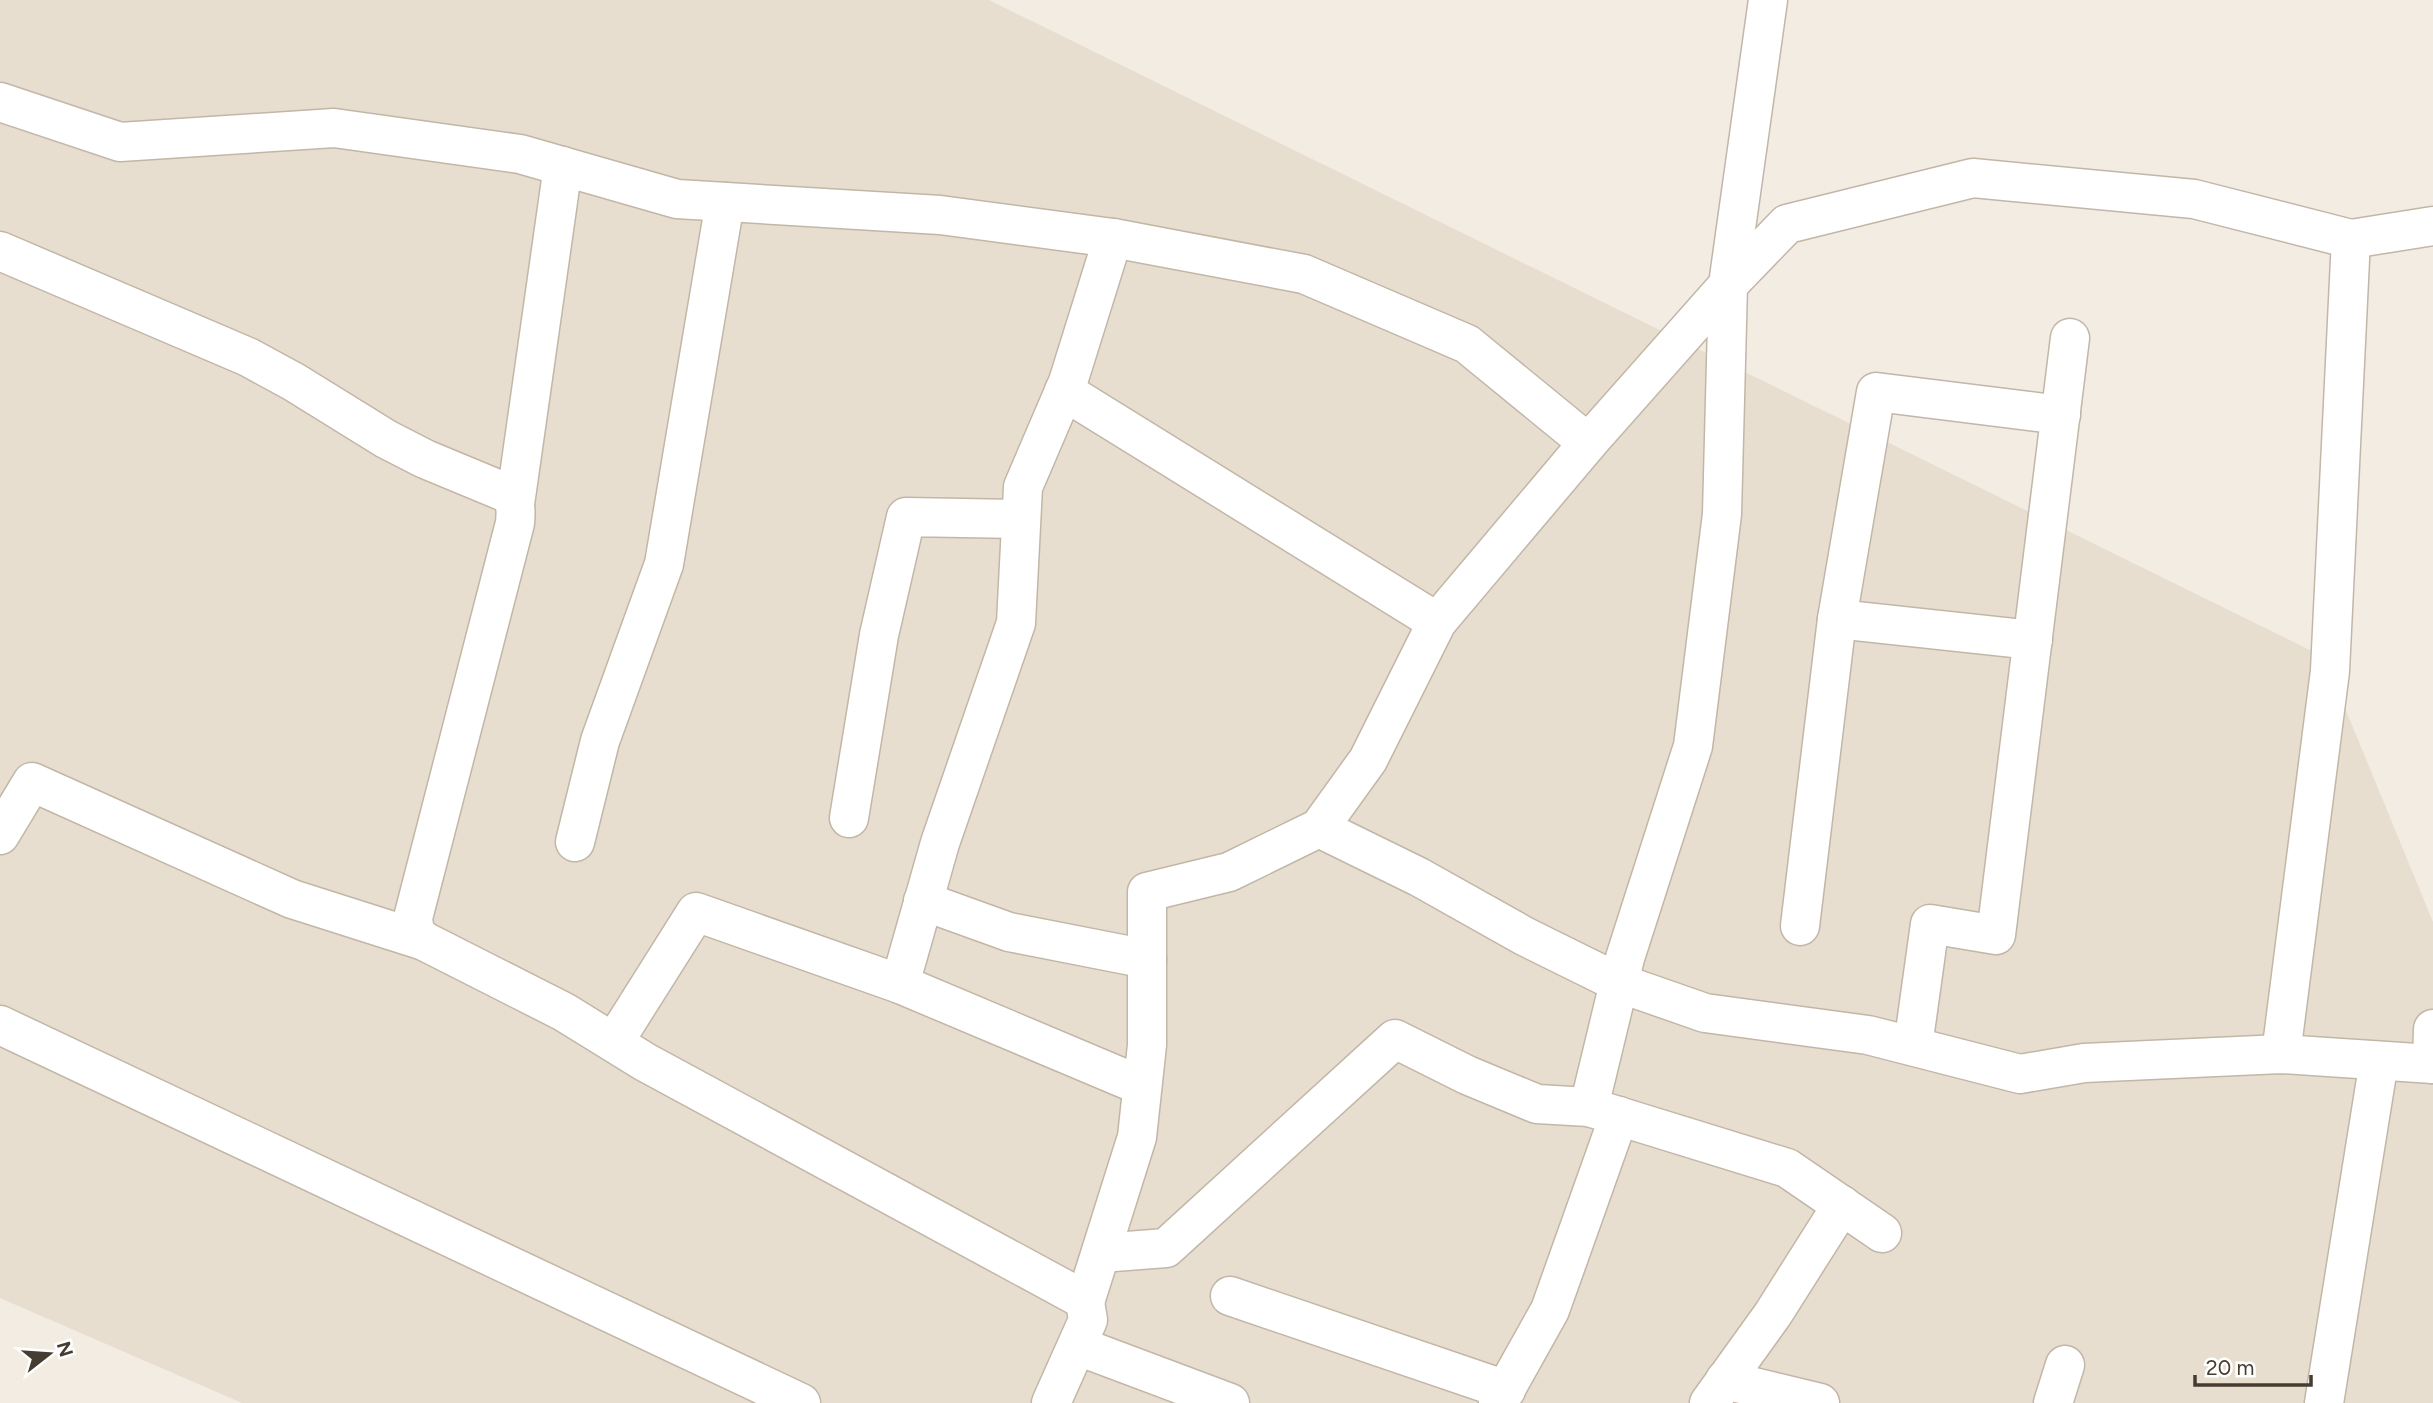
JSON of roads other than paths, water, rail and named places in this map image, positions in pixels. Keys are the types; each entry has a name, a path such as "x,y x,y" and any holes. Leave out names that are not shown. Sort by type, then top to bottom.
{"street":[{"path":"1230,1296 1502,1396 1550,1310 1604,1111 1619,982 1625,958 1693,746 1722,514 1728,285 1768,0"},
{"path":"0,102 120,142 334,128 520,154 677,199 940,215 1112,238 1304,274 1467,344 1588,443"},
{"path":"424,941 415,933 413,918 515,523 515,504 563,166"},
{"path":"1051,1403 1088,1320 1085,1303 1137,1137 1147,1045 1147,892 1229,872 1320,828 1368,760 1437,622 1588,443 1728,285 1787,224 1973,178 2194,200 2351,239 2433,226"},
{"path":"575,842 600,741 664,564 725,202"},
{"path":"900,984 940,844 1016,623 1023,487 1064,391 1112,238"},
{"path":"2281,1054 2330,671 2351,239"},
{"path":"0,251 248,357 386,439 425,459 506,493 515,504"},
{"path":"1913,1046 1930,924 1996,935 2070,338"},
{"path":"1064,391 1437,622"},
{"path":"1800,926 1837,619 1876,392 2061,415"},
{"path":"849,818 879,635 906,517 1021,519"},
{"path":"1837,619 2033,640"},
{"path":"0,835 32,782 292,899 424,941 564,1012 645,1062 1077,1296 1085,1303"},
{"path":"1320,828 1419,877 1524,936 1619,982 1705,1013 1868,1035 2020,1074 2084,1063 2281,1054 2433,1064 2433,1029"},
{"path":"923,901 1009,932 1147,959"},
{"path":"614,1042 696,912 900,984 1142,1086"},
{"path":"0,1025 801,1403"},
{"path":"1101,1253 1166,1248 1395,1039 1466,1074 1537,1104 1604,1111 1787,1168 1882,1233"},
{"path":"2324,1403 2379,1061"},
{"path":"1820,1403 1717,1392 1773,1314 1842,1205"},
{"path":"1078,1346 1230,1403"},
{"path":"2053,1403 2065,1365"}]}
